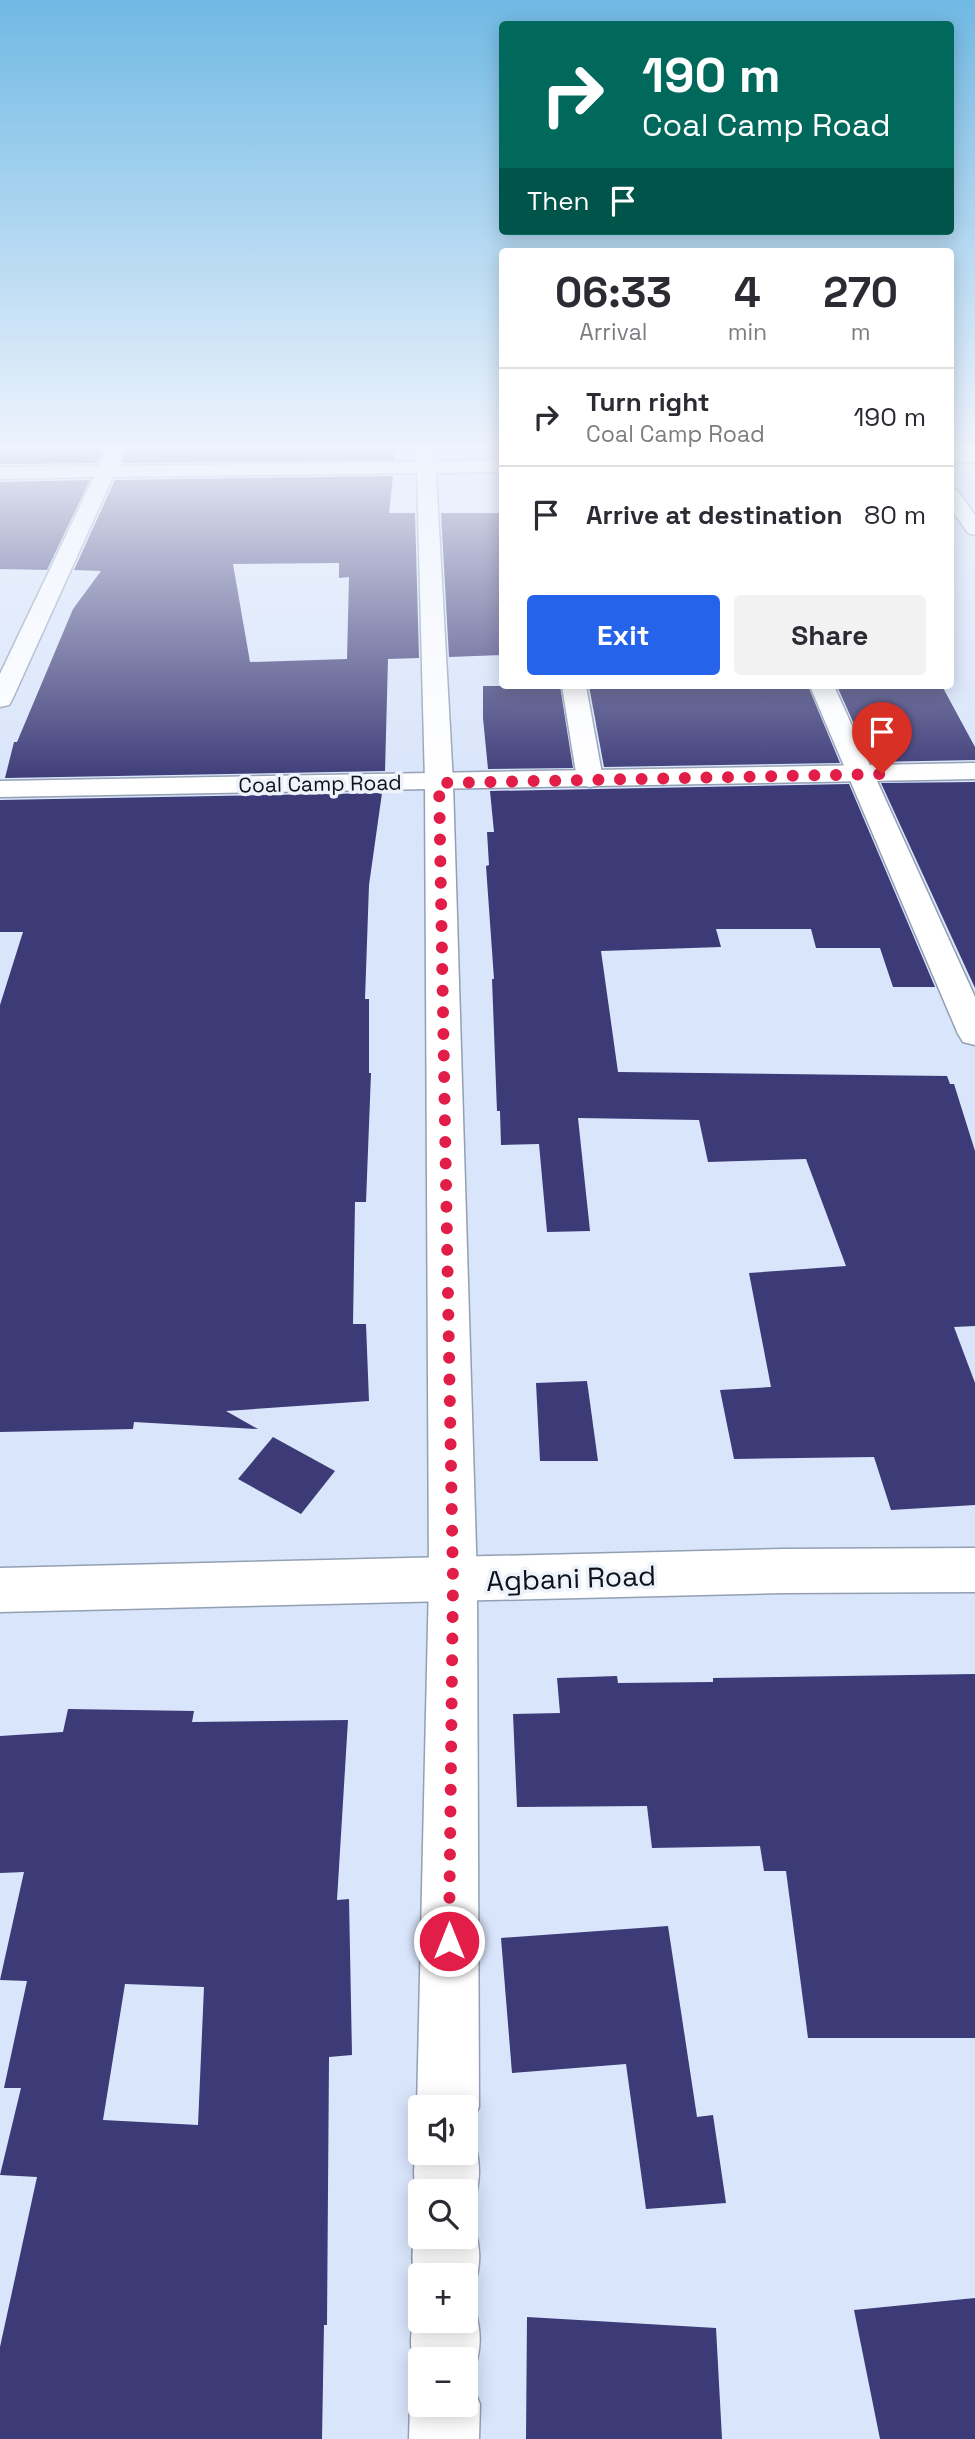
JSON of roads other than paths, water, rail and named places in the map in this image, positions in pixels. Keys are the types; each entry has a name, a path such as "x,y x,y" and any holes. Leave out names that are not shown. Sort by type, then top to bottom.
{"street":[{"path":"0,700 66,558"},
{"path":"430,558 439,783 453,1581 448,2095"},
{"path":"575,689 590,779"},
{"path":"823,689 975,1034"},
{"name":"Coal Camp Road","path":"0,789 439,783 975,771"},
{"name":"Agbani Road","path":"0,1590 783,1571 975,1570"},
{"path":"444,2439 445,2417"}]}
